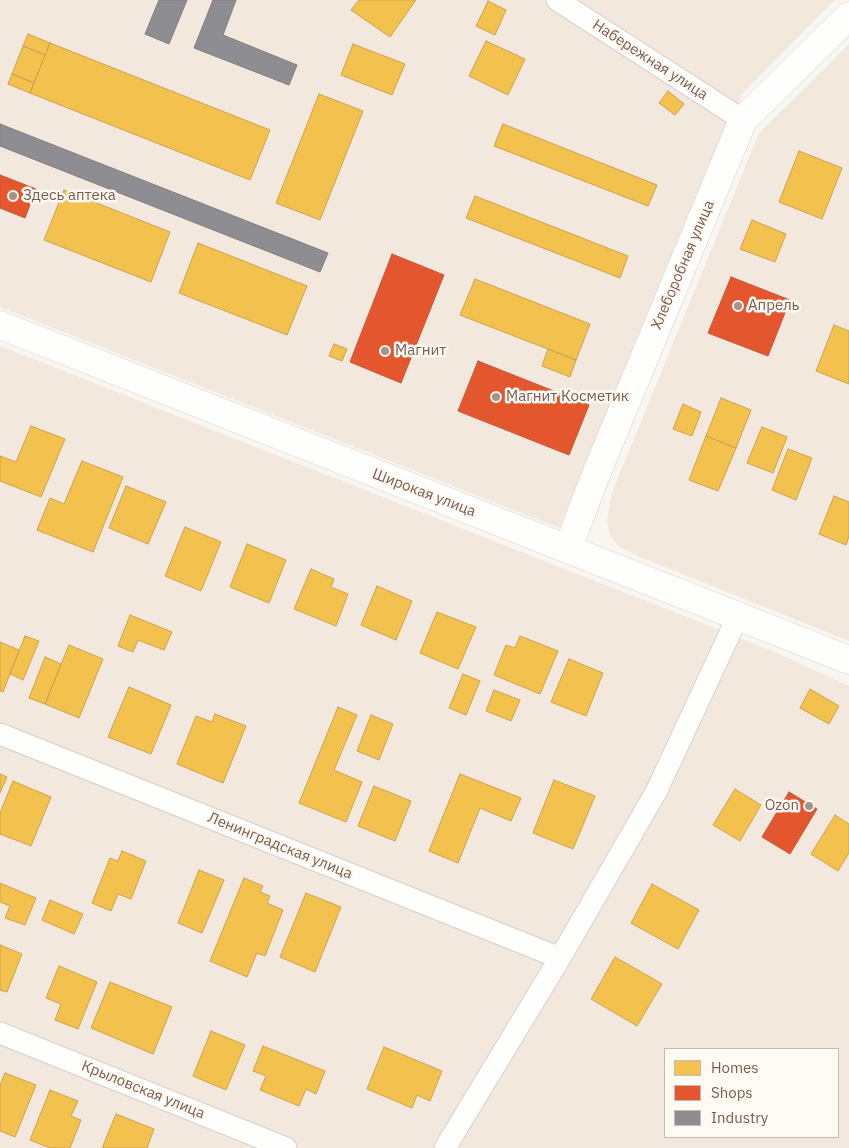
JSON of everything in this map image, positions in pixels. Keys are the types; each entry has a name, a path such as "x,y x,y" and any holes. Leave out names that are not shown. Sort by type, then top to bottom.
{"street":[{"name":"Набережная улица","path":"557,0 743,120"},
{"name":"Хлеборобная улица","path":"568,548 597,472 743,120 849,16"},
{"name":"Широкая улица","path":"0,325 849,660"},
{"path":"445,1148 560,958 656,792 738,616"},
{"name":"Ленинградская улица","path":"0,734 560,958"},
{"name":"Крыловская улица","path":"0,1033 286,1148"}],"shaded area":[{"path":"0,0 835,0 742,94 559,528 0,307"},
{"path":"849,44 849,641 637,556 619,546 610,536 607,522 611,495 759,133"},
{"path":"0,346 770,650 849,686 849,1148 0,1148"}],"building: Homes":[{"path":"359,0 416,0 390,37 351,10"},
{"path":"488,1 506,10 495,35 476,26"},
{"path":"28,34 50,43 45,55 23,46"},
{"path":"486,41 525,59 508,95 469,76"},
{"path":"50,43 270,130 250,180 30,93"},
{"path":"353,44 405,64 392,95 341,75"},
{"path":"23,46 45,55 34,83 12,74"},
{"path":"12,74 34,83 30,93 8,84"},
{"path":"668,91 684,104 675,115 659,103"},
{"path":"319,94 363,111 320,220 276,203"},
{"path":"503,124 657,185 648,206 494,146"},
{"path":"799,151 842,168 822,219 779,202"},
{"path":"64,190 170,232 151,282 44,240"},
{"path":"475,196 628,256 620,278 466,218"},
{"path":"752,220 786,234 775,262 740,249"},
{"path":"198,243 307,286 287,335 179,293"},
{"path":"475,279 590,324 576,360 460,315"},
{"path":"834,325 849,331 849,384 816,371"},
{"path":"334,344 347,349 342,361 329,356"},
{"path":"548,349 576,360 570,377 542,366"},
{"path":"721,398 751,410 736,448 706,436"},
{"path":"683,404 701,412 692,436 673,429"},
{"path":"31,426 65,439 41,497 0,481 0,456 16,462"},
{"path":"762,427 787,437 773,473 747,463"},
{"path":"706,436 736,448 718,491 689,480"},
{"path":"788,449 812,458 796,500 772,490"},
{"path":"82,461 123,477 93,552 37,530 50,498 64,504"},
{"path":"126,486 166,502 148,544 109,528"},
{"path":"834,496 849,502 849,536 846,545 819,534"},
{"path":"185,527 221,542 201,591 165,576"},
{"path":"247,544 286,560 269,603 230,587"},
{"path":"311,569 334,579 331,587 348,594 336,626 294,609"},
{"path":"377,586 412,601 396,640 361,625"},
{"path":"437,612 476,627 458,669 420,653"},
{"path":"130,615 172,632 164,650 138,640 133,652 118,646"},
{"path":"25,636 39,641 23,680 10,674"},
{"path":"520,636 558,651 540,694 494,675 506,645 515,648"},
{"path":"0,642 19,650 3,692 0,691"},
{"path":"69,645 103,659 79,718 45,704"},
{"path":"45,657 61,664 45,704 29,698"},
{"path":"569,659 603,673 586,716 551,702"},
{"path":"463,674 480,681 466,715 449,708"},
{"path":"129,687 171,705 151,754 108,737"},
{"path":"810,689 839,706 829,724 800,708"},
{"path":"494,690 520,700 511,721 486,711"},
{"path":"338,707 357,715 334,770 362,782 346,822 299,803"},
{"path":"215,714 246,726 223,783 177,764 196,716 212,722"},
{"path":"371,715 393,724 379,760 357,751"},
{"path":"0,774 7,777 0,793"},
{"path":"460,774 521,798 511,821 480,808 458,863 429,851"},
{"path":"554,780 595,796 573,849 533,833"},
{"path":"13,781 51,797 31,846 0,834 0,813"},
{"path":"374,786 411,801 395,841 358,826"},
{"path":"735,789 761,805 740,841 713,825"},
{"path":"835,815 849,824 849,853 838,871 811,854"},
{"path":"122,851 146,861 131,899 118,894 111,911 92,903 110,858 118,861"},
{"path":"199,870 224,880 202,933 178,923"},
{"path":"244,878 263,886 260,892 270,896 267,903 283,910 265,956 257,953 247,977 210,961"},
{"path":"0,883 36,898 25,925 5,918 10,906 0,902"},
{"path":"652,884 699,910 678,949 631,923"},
{"path":"306,893 341,907 315,972 280,957"},
{"path":"50,900 83,914 74,934 42,920"},
{"path":"0,945 22,954 7,992 0,990"},
{"path":"615,957 662,984 637,1026 591,999"},
{"path":"59,966 97,982 78,1029 55,1020 61,1004 46,998"},
{"path":"110,982 172,1007 153,1054 91,1028"},
{"path":"211,1031 245,1045 226,1090 193,1076"},
{"path":"263,1046 325,1071 316,1094 306,1089 299,1106 260,1090 266,1076 253,1071"},
{"path":"384,1047 442,1071 430,1101 417,1095 412,1108 367,1089"},
{"path":"5,1073 36,1085 15,1137 0,1131 0,1085"},
{"path":"50,1090 78,1101 71,1116 81,1120 70,1148 50,1148 30,1140"},
{"path":"116,1114 154,1129 147,1148 102,1148"}],"building: Shops":[{"path":"0,175 36,189 25,218 0,208"},
{"path":"392,254 444,275 401,383 350,362"},
{"path":"731,277 790,300 768,356 708,333"},
{"path":"478,361 589,405 569,455 458,411"},
{"path":"789,792 817,809 790,854 762,837"}],"building: Industry":[{"path":"159,0 187,0 169,44 145,34"},
{"path":"213,0 236,0 223,35 297,65 289,85 194,48"},
{"path":"0,124 328,253 320,272 0,146"}],"place":[{"name":"Здесь аптека","path":"13,196"},
{"name":"Апрель","path":"738,306"},
{"name":"Магнит","path":"385,351"},
{"name":"Магнит Косметик","path":"496,397"},
{"name":"Ozon","path":"809,806"}]}
